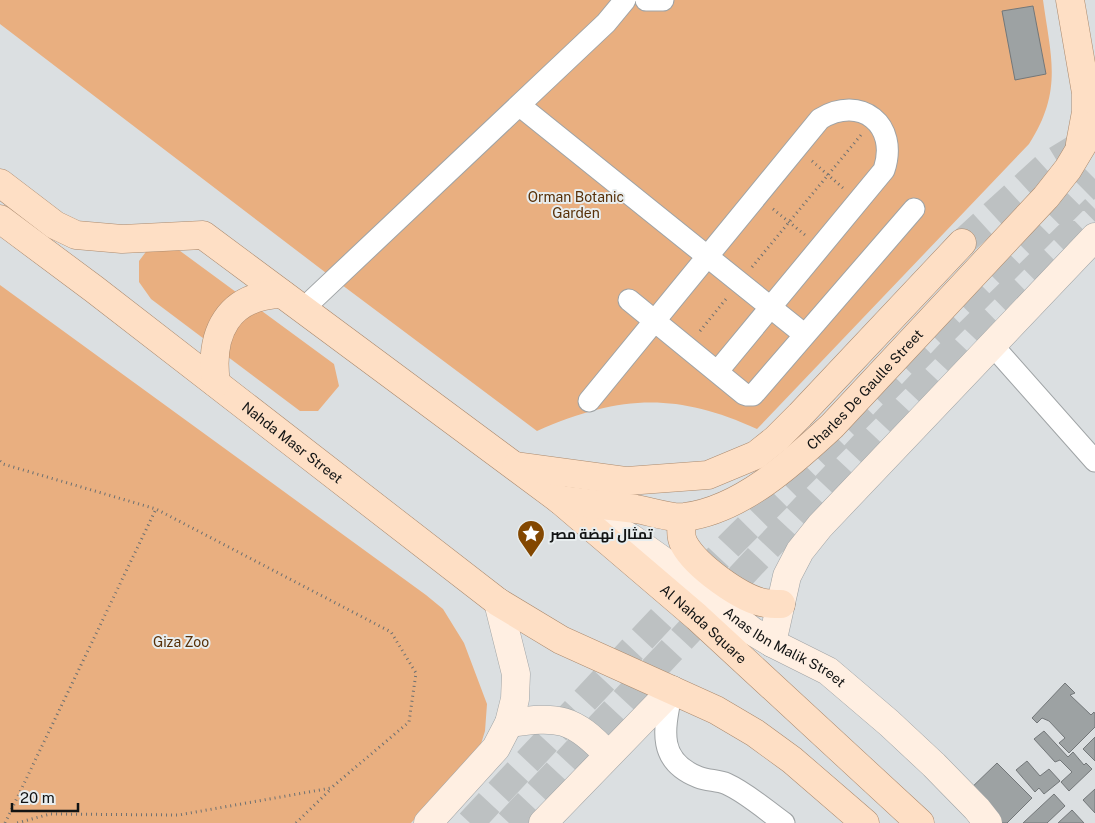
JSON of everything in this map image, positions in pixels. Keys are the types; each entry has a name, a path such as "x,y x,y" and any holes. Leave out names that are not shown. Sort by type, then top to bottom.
{"main road":[{"path":"1070,0 1086,93 1085,121 1077,153"},
{"name":"Charles De Gaulle Street","path":"560,500 683,518 714,510 779,473 832,426 1046,198 1058,184 1095,124"},
{"path":"0,183 55,225 76,235 122,239 203,235 560,500"},
{"name":"Nahda Masr Street","path":"0,219 216,383 498,602 533,624 590,654 672,690"},
{"path":"514,466 627,480 708,475 756,454 776,439 800,415 962,243"},
{"path":"216,383 214,354 217,338 224,323 236,309 250,299 266,294 292,301"},
{"name":"Al Nahda Square","path":"560,500 697,617 920,823"},
{"path":"683,518 680,529 684,544 700,563 720,580 742,594 764,603 780,604"},
{"path":"672,690 716,710 755,733 817,780 865,823"}],"street":[{"path":"292,301 519,104 606,23 625,0"},
{"path":"646,0 663,0"},
{"path":"519,104 805,335"},
{"path":"589,402 820,119 831,112 843,109 856,110 868,114 878,122 885,133 888,145 888,158 884,170 717,372"},
{"path":"629,300 747,396 753,395 914,209"},
{"path":"772,644 787,576 800,551 820,526 1095,237"},
{"path":"993,346 1095,461"},
{"name":"Anas Ibn Malik Street","path":"560,500 600,520 630,538 662,560 738,622 772,644 815,663 842,682 934,765 988,823"},
{"path":"428,823 496,748 509,723 515,699 516,674 498,602"},
{"path":"552,820 608,755 672,690"},
{"path":"672,690 664,727 666,746 675,763 690,774 733,787 784,823"},
{"path":"509,723 535,719 555,719 570,723 584,732 608,755"}],"path":[{"path":"686,347 862,133"},
{"path":"796,148 859,200"},
{"path":"0,461 156,509 391,632 416,672 409,722 331,788 296,823"},
{"path":"5,823 156,509"},
{"path":"18,823 50,814 179,815 331,788"}],"green space":[{"name":"Orman Botanic Garden","path":"0,0 1043,0 1052,74 1047,107 1040,125 1029,144 757,429 700,409 673,404 647,403 595,410 537,431 0,24"},
{"path":"151,245 172,245 334,364 339,386 318,411 300,411 151,299 139,282 139,261"},
{"name":"Giza Zoo","path":"0,285 443,609 464,643 487,704 485,731 481,744 472,758 411,823 0,823"}],"building":[{"path":"1033,6 1046,74 1015,80 1002,11"},
{"path":"1065,683 1075,693 1070,695 1091,715 1094,712 1095,714 1095,727 1069,753 1059,743 1065,738 1049,721 1042,718 1037,723 1032,718"},
{"path":"1044,731 1068,757 1073,752 1084,765 1086,763 1092,769 1069,791 1061,782 1072,772 1060,760 1055,762 1034,739"},
{"path":"1095,737 1095,761 1083,749"},
{"path":"1027,761 1040,776 1049,769 1060,781 1044,794 1039,788 1035,792 1016,770"},
{"path":"997,763 1032,798 1007,823 1003,823 967,792"},
{"path":"1095,789 1095,813 1083,800"},
{"path":"1054,794 1065,806 1047,823 1023,823"},
{"path":"1072,810 1084,823 1058,823"}],"tunnel":[{"path":"962,243 1045,167 1089,140"},
{"path":"470,823 729,546 1095,179"},
{"path":"509,823 970,332 1095,209"}],"place":[{"name":"تمثال نهضة مصر","path":"531,558"}]}
